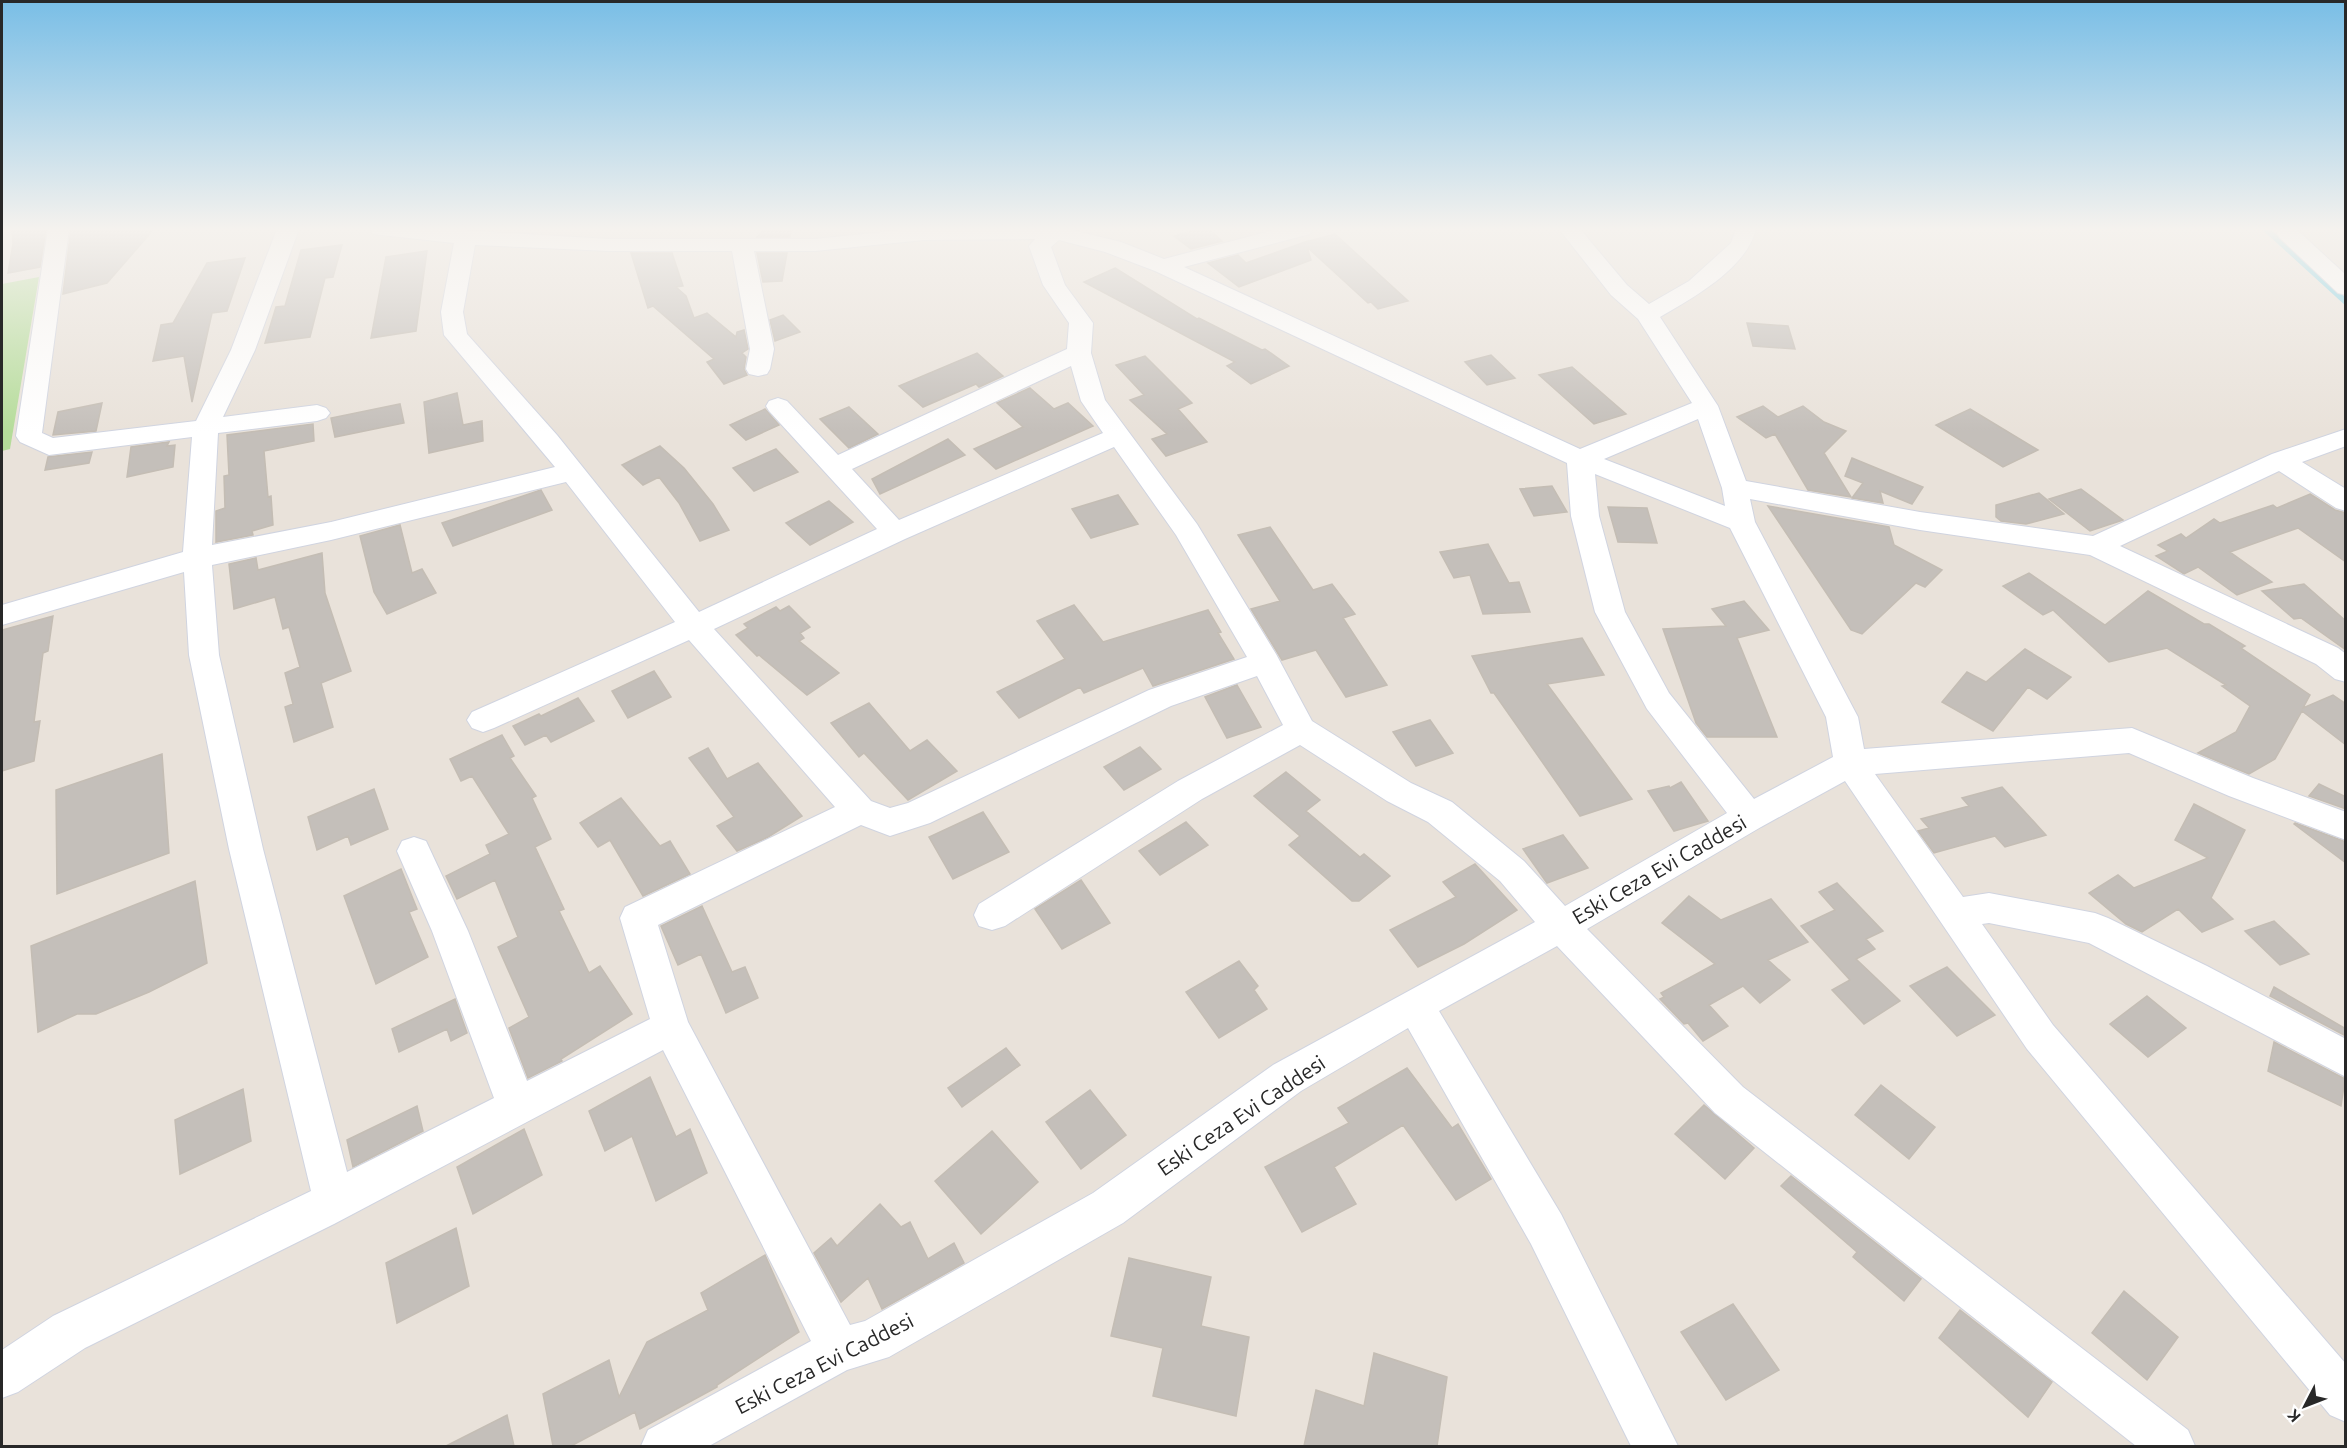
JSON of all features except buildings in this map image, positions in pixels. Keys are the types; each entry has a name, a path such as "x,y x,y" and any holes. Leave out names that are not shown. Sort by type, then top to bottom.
{"street":[{"path":"48,297 29,435 49,447 317,413"},
{"path":"263,297 243,350 206,426 197,558 204,655 246,849 334,1201"},
{"path":"455,297 452,312 456,336 572,472 694,626 859,811 890,822 918,813 1160,698 1265,662"},
{"path":"752,297 762,350 758,369"},
{"path":"1062,297 1080,323 1079,353 1093,401 1187,530 1265,662 1301,730 1399,792 1440,812 1512,871 1561,926 1729,1100 2172,1446"},
{"path":"1229,297 1580,459 1741,522"},
{"path":"1626,297 1647,315 1706,406 1735,488 1741,522 1842,717 1850,764 2040,1037 2346,1399"},
{"path":"1647,315 1679,297"},
{"path":"835,467 1079,353"},
{"path":"778,406 895,532"},
{"path":"1580,459 1706,406"},
{"path":"483,720 694,626 895,532 1118,436"},
{"path":"2096,546 2281,460 2346,437"},
{"path":"1580,459 1585,516 1610,612 1658,701 1749,817"},
{"path":"2281,460 2346,502"},
{"path":"2,615 197,558 332,531 572,472"},
{"path":"1735,488 1920,521 2096,546 2327,656 2346,671"},
{"path":"992,915 1190,790 1301,730"},
{"path":"1850,764 2132,740 2241,787 2346,826"},
{"name":"Eski Ceza Evi Caddesi","path":"664,1446 839,1350 873,1341 1108,1208 1287,1078 1561,926 1749,817 1850,764"},
{"path":"839,1350 671,1026 638,918 859,811"},
{"path":"414,851 450,931 517,1107"},
{"path":"1956,914 1989,908 2095,929 2194,978 2346,1059"},
{"path":"1415,1005 1546,1229 1655,1446"},
{"path":"2,1376 69,1332 334,1201 671,1026"}],"green space":[{"path":"2,297 36,297 10,449 2,451"}],"waterway":[{"path":"2340,297 2346,302"}]}
